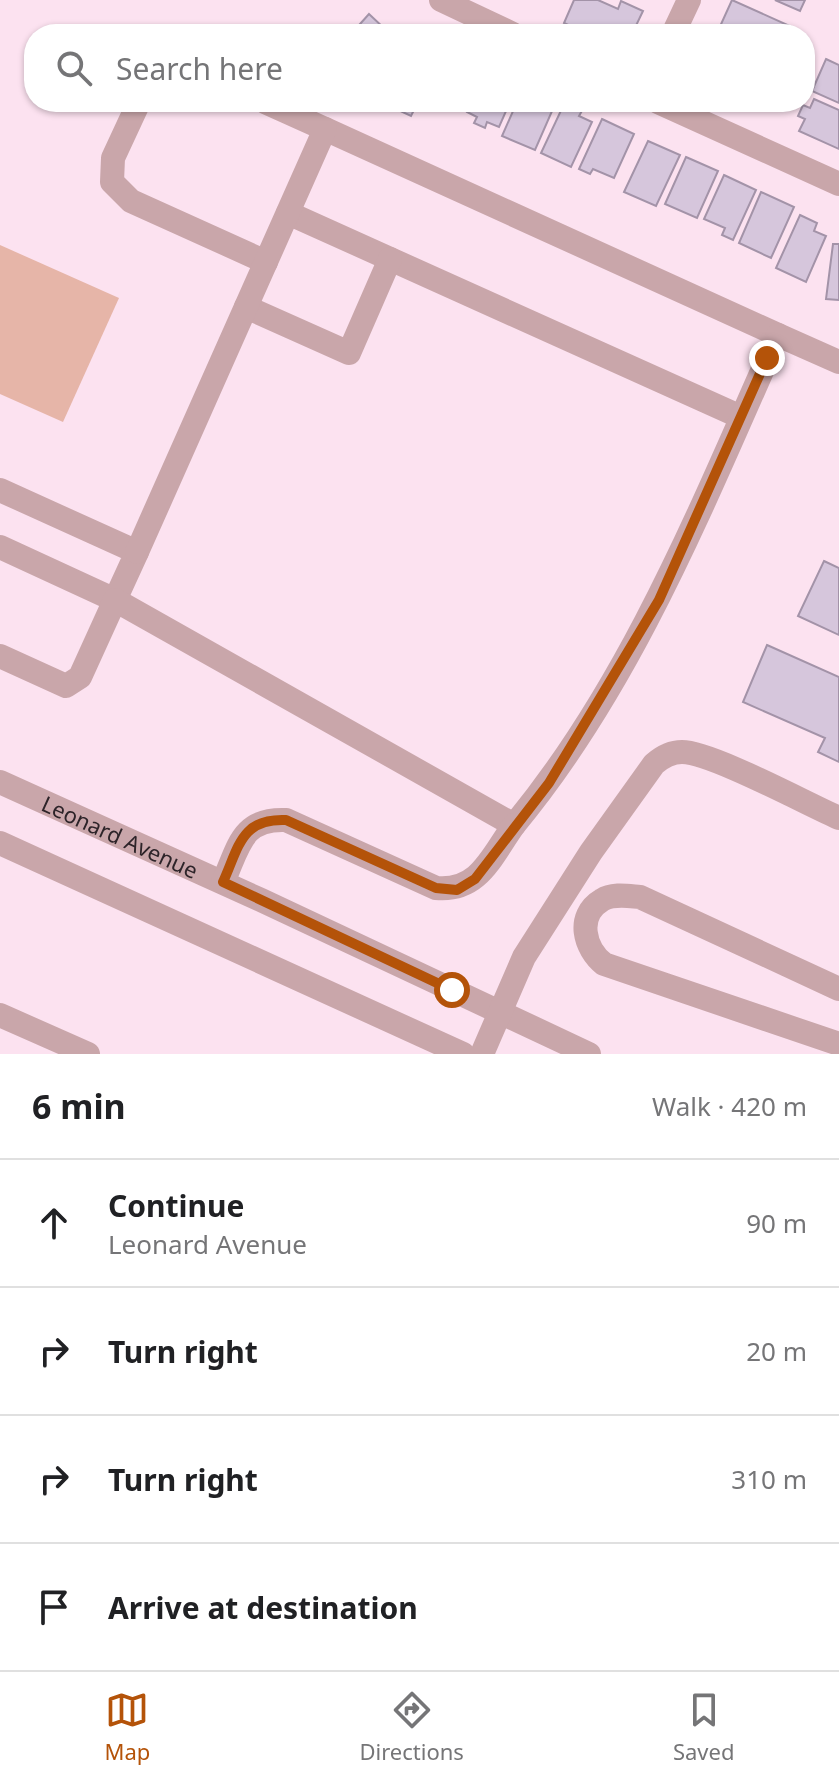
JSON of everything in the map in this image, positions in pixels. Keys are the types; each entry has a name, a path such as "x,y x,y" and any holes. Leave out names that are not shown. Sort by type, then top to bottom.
{"street":[{"path":"441,0 492,24"},
{"path":"678,24 689,0"},
{"path":"134,112 113,158 112,182 131,201 266,262"},
{"path":"287,112 839,362"},
{"path":"680,112 839,184"},
{"path":"0,656 66,686 80,677 325,129"},
{"path":"288,213 741,417"},
{"path":"246,307 349,353 390,259"},
{"path":"223,882 247,829 267,819 286,820 436,888 457,890 475,879 549,783 659,600 778,335"},
{"path":"0,490 137,552"},
{"path":"0,547 115,600 514,825"},
{"path":"482,1054 524,957 583,864 654,764 666,754 684,752 708,760 839,818"},
{"name":"Leonard Avenue","path":"0,782 223,882 589,1054"},
{"path":"0,843 463,1054"},
{"path":"839,989 640,897 618,895 601,900 589,914 585,930 587,945 604,964 839,1044"},
{"path":"0,1015 77,1052"}],"shaded area":[{"path":"0,245 119,298 63,422 0,394"}],"building":[{"path":"574,0 598,0 618,9 621,1 643,11 637,24 564,23"},
{"path":"732,0 785,24 721,24"},
{"path":"775,0 805,0 800,11"},
{"path":"369,14 380,24 360,24"},
{"path":"826,59 839,65 839,103 815,92 815,84"},
{"path":"815,99 839,110 839,149 799,131 805,119 798,116 800,112 815,112"},
{"path":"467,112 506,112 499,127 487,122 485,128 474,123 477,117"},
{"path":"513,112 552,112 535,150 502,136"},
{"path":"560,112 581,112 579,116 592,122 571,167 541,153"},
{"path":"602,119 634,134 614,178 593,169 590,174 579,169"},
{"path":"648,141 680,155 656,206 624,192"},
{"path":"686,157 718,171 697,218 665,204"},
{"path":"724,175 756,190 733,240 722,235 725,228 704,219"},
{"path":"761,192 794,207 771,258 739,243"},
{"path":"800,215 817,223 814,231 826,236 806,282 776,268"},
{"path":"833,244 839,244 839,300 826,299"},
{"path":"824,561 839,568 839,635 798,616"},
{"path":"767,645 839,677 839,762 818,752 825,738 743,702"}],"route":[{"path":"452,990 223,882 247,829 267,819 286,820 436,888 457,890 475,879 549,783 659,600 767,358"}]}
